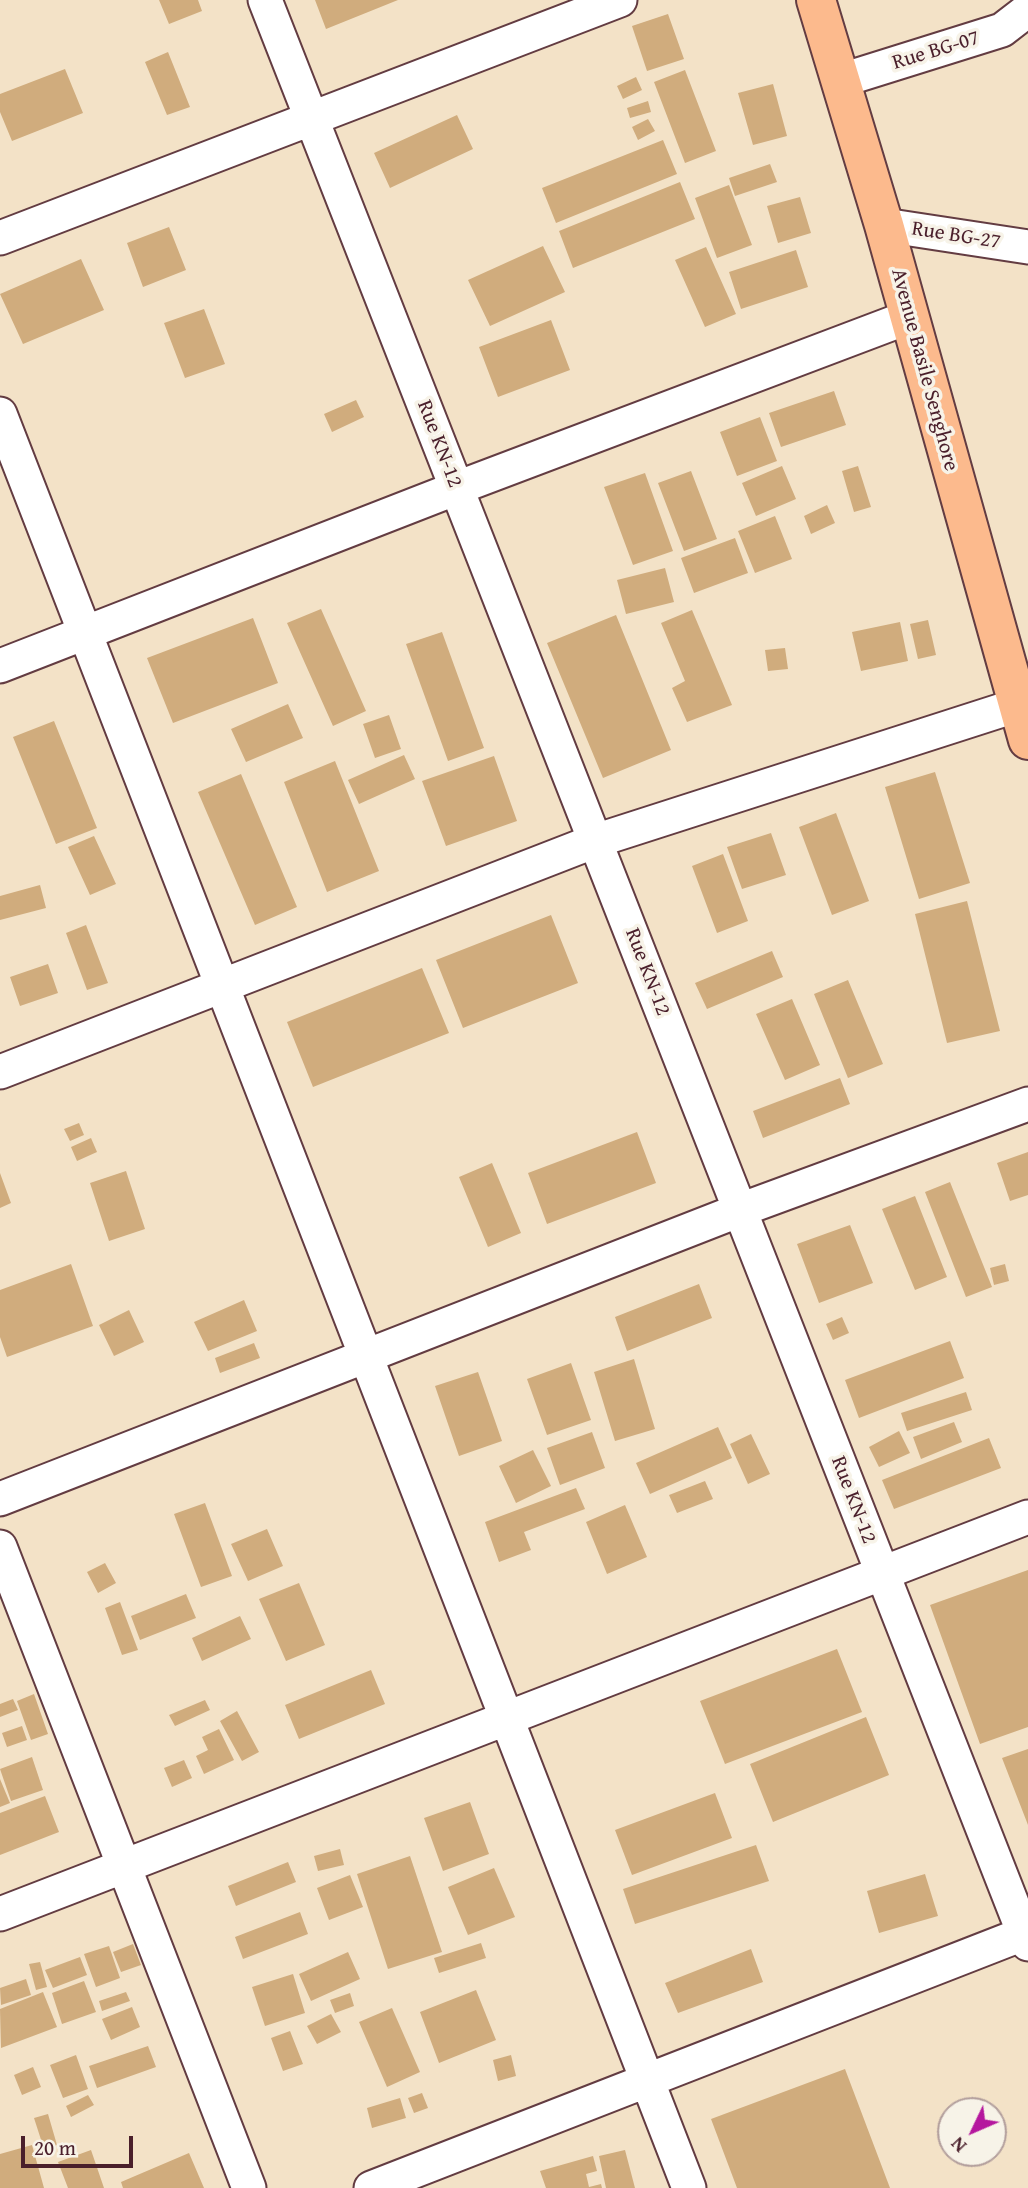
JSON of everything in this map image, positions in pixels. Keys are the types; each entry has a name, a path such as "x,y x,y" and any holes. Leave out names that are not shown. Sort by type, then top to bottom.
{"highway":[{"name":"Avenue Basile Senghore","path":"816,0 884,225 1023,722"}],"street":[{"name":"Rue KN-12","path":"265,0 1027,1937"},
{"path":"0,238 620,0"},
{"name":"Rue BG-07","path":"839,80 1002,30 1028,10"},
{"name":"Rue BG-27","path":"884,225 1028,247"},
{"path":"0,666 457,488 909,317"},
{"path":"0,414 689,2188"},
{"path":"0,1072 595,841 1023,722"},
{"path":"0,1499 740,1210 1028,1104"},
{"path":"0,1914 1028,1517"},
{"path":"0,1547 249,2188"},
{"path":"371,2188 1027,1937"}],"building":[{"path":"159,0 198,0 202,11 169,24"},
{"path":"315,0 398,0 326,29"},
{"path":"668,14 684,59 647,71 632,26"},
{"path":"168,52 190,107 167,115 145,62"},
{"path":"65,69 83,113 12,141 0,112 0,94"},
{"path":"685,70 716,151 685,163 654,82"},
{"path":"636,77 642,90 623,99 617,86"},
{"path":"773,84 787,136 753,145 738,93"},
{"path":"648,101 651,112 630,118 627,108"},
{"path":"457,115 473,149 390,188 374,153"},
{"path":"648,119 655,131 638,140 632,127"},
{"path":"663,140 677,174 556,223 542,188"},
{"path":"770,164 777,182 735,196 729,178"},
{"path":"680,182 695,219 573,268 559,231"},
{"path":"729,185 752,245 717,258 695,198"},
{"path":"800,197 811,233 778,243 767,206"},
{"path":"169,227 186,270 143,287 127,243"},
{"path":"543,246 565,292 490,326 468,280"},
{"path":"706,247 736,314 705,327 675,260"},
{"path":"796,250 808,287 741,309 729,272"},
{"path":"81,259 104,310 23,344 0,294"},
{"path":"204,309 225,364 185,378 164,323"},
{"path":"551,320 570,370 498,397 479,347"},
{"path":"834,391 846,425 781,447 769,413"},
{"path":"356,400 364,417 332,432 324,414"},
{"path":"760,417 777,461 737,476 720,432"},
{"path":"782,466 796,499 756,516 742,483"},
{"path":"858,466 871,507 854,512 842,471"},
{"path":"691,471 717,539 684,551 658,483"},
{"path":"645,473 673,551 633,565 604,487"},
{"path":"827,505 835,523 811,534 804,516"},
{"path":"775,516 792,559 755,573 738,531"},
{"path":"735,538 748,573 694,593 681,558"},
{"path":"665,568 674,602 626,614 617,580"},
{"path":"321,609 366,711 333,726 287,623"},
{"path":"692,610 732,705 687,722 672,688 685,681 661,623"},
{"path":"616,615 671,750 603,778 547,643"},
{"path":"253,618 278,683 173,723 147,658"},
{"path":"928,620 936,655 918,659 910,624"},
{"path":"900,622 908,661 861,671 852,632"},
{"path":"442,632 484,748 448,761 406,644"},
{"path":"785,648 788,669 768,671 765,650"},
{"path":"288,704 303,738 246,762 231,729"},
{"path":"389,715 401,749 375,758 363,724"},
{"path":"54,721 97,828 56,844 13,737"},
{"path":"404,755 415,779 359,804 348,780"},
{"path":"494,756 517,821 446,846 422,781"},
{"path":"335,761 379,871 327,892 284,782"},
{"path":"935,772 970,883 919,899 885,787"},
{"path":"241,774 297,907 255,925 198,792"},
{"path":"836,813 869,901 832,915 799,827"},
{"path":"771,833 786,875 742,889 727,847"},
{"path":"94,836 116,884 90,895 68,847"},
{"path":"723,854 748,921 717,933 692,866"},
{"path":"40,885 46,908 0,920 0,896"},
{"path":"967,901 1000,1031 947,1043 915,914"},
{"path":"551,915 578,983 463,1028 436,960"},
{"path":"86,925 108,983 87,990 66,933"},
{"path":"772,951 783,977 707,1009 695,983"},
{"path":"48,964 58,993 20,1006 10,977"},
{"path":"422,968 449,1033 313,1087 287,1022"},
{"path":"848,980 883,1064 848,1078 814,994"},
{"path":"792,999 820,1065 785,1080 756,1014"},
{"path":"840,1078 850,1104 763,1138 753,1111"},
{"path":"79,1123 84,1135 70,1141 64,1129"},
{"path":"637,1132 656,1183 547,1224 528,1173"},
{"path":"91,1138 97,1152 77,1161 71,1147"},
{"path":"1028,1152 1028,1195 1010,1201 997,1163"},
{"path":"492,1163 521,1233 488,1247 459,1177"},
{"path":"126,1171 145,1229 109,1241 90,1183"},
{"path":"0,1173 11,1203 0,1208"},
{"path":"950,1182 992,1287 966,1297 925,1192"},
{"path":"915,1196 947,1277 915,1290 882,1209"},
{"path":"850,1225 873,1283 819,1303 797,1244"},
{"path":"71,1264 93,1326 7,1357 0,1337 0,1290"},
{"path":"1005,1264 1009,1281 994,1285 990,1268"},
{"path":"699,1284 712,1318 627,1351 615,1317"},
{"path":"244,1300 257,1331 208,1351 194,1322"},
{"path":"129,1310 144,1342 114,1356 99,1325"},
{"path":"842,1317 849,1333 833,1340 826,1324"},
{"path":"950,1341 964,1378 859,1418 845,1380"},
{"path":"254,1343 260,1358 220,1373 215,1358"},
{"path":"634,1359 655,1429 615,1441 594,1372"},
{"path":"571,1363 591,1420 547,1435 527,1379"},
{"path":"478,1372 502,1441 459,1456 435,1386"},
{"path":"966,1392 972,1410 907,1431 901,1413"},
{"path":"954,1422 962,1442 921,1459 913,1437"},
{"path":"718,1427 732,1458 650,1494 636,1463"},
{"path":"899,1431 910,1453 879,1467 869,1447"},
{"path":"592,1432 605,1468 560,1485 547,1448"},
{"path":"751,1434 770,1474 748,1484 730,1444"},
{"path":"989,1438 1001,1468 894,1509 882,1480"},
{"path":"533,1450 551,1486 516,1503 499,1466"},
{"path":"705,1481 713,1499 677,1513 669,1495"},
{"path":"576,1488 585,1509 524,1532 531,1550 499,1562 485,1522"},
{"path":"205,1503 232,1576 201,1587 174,1514"},
{"path":"625,1505 647,1557 607,1574 586,1522"},
{"path":"267,1529 283,1566 248,1581 231,1544"},
{"path":"105,1563 116,1583 98,1593 87,1572"},
{"path":"1028,1570 1028,1727 980,1744 930,1605"},
{"path":"299,1583 325,1645 286,1661 259,1599"},
{"path":"186,1594 196,1618 140,1640 131,1616"},
{"path":"120,1602 138,1650 122,1655 105,1608"},
{"path":"240,1616 251,1639 202,1661 192,1638"},
{"path":"837,1649 862,1712 725,1764 700,1701"},
{"path":"371,1670 385,1704 299,1739 285,1705"},
{"path":"34,1694 48,1734 31,1740 17,1701"},
{"path":"13,1699 18,1710 0,1717 0,1704"},
{"path":"205,1700 210,1710 175,1726 169,1715"},
{"path":"237,1711 259,1752 242,1761 220,1721"},
{"path":"866,1717 889,1775 773,1822 750,1764"},
{"path":"22,1726 27,1740 7,1747 2,1733"},
{"path":"219,1729 234,1760 204,1774 196,1756 208,1750 202,1737"},
{"path":"1028,1749 1028,1825 1002,1758"},
{"path":"32,1757 43,1790 11,1801 0,1769"},
{"path":"184,1760 192,1778 172,1787 164,1768"},
{"path":"0,1779 10,1803 0,1807"},
{"path":"715,1793 732,1838 632,1875 615,1830"},
{"path":"45,1796 59,1832 0,1855 0,1813"},
{"path":"470,1802 489,1854 443,1871 424,1818"},
{"path":"756,1845 769,1881 635,1924 623,1889"},
{"path":"340,1849 344,1865 318,1871 314,1856"},
{"path":"410,1856 442,1952 388,1969 357,1874"},
{"path":"288,1862 296,1882 236,1906 228,1886"},
{"path":"494,1868 515,1917 468,1935 448,1887"},
{"path":"925,1874 938,1916 879,1933 867,1891"},
{"path":"350,1875 363,1907 329,1920 317,1888"},
{"path":"300,1912 308,1934 243,1959 235,1937"},
{"path":"481,1943 486,1958 439,1973 434,1958"},
{"path":"133,1944 141,1965 121,1972 113,1952"},
{"path":"109,1946 120,1978 96,1987 84,1954"},
{"path":"751,1949 763,1982 678,2013 665,1983"},
{"path":"348,1952 360,1979 311,2001 299,1974"},
{"path":"80,1957 87,1975 53,1988 45,1970"},
{"path":"40,1962 47,1987 36,1990 29,1964"},
{"path":"293,1974 305,2013 265,2026 252,1987"},
{"path":"26,1979 31,1995 1,2005 0,1988"},
{"path":"84,1981 96,2012 62,2024 52,1993"},
{"path":"476,1990 496,2040 439,2063 420,2012"},
{"path":"43,1992 57,2027 1,2048 0,2009"},
{"path":"126,1992 130,2001 102,2011 99,2001"},
{"path":"350,1993 354,2006 335,2013 330,2000"},
{"path":"132,2007 140,2027 111,2040 102,2019"},
{"path":"392,2008 420,2072 387,2087 359,2022"},
{"path":"331,2014 341,2032 317,2044 307,2026"},
{"path":"290,2031 303,2064 283,2071 271,2038"},
{"path":"148,2046 156,2067 97,2088 89,2066"},
{"path":"76,2055 88,2089 63,2098 50,2065"},
{"path":"511,2055 516,2076 498,2081 493,2060"},
{"path":"33,2067 41,2087 22,2095 14,2075"},
{"path":"845,2069 890,2188 737,2188 711,2119"},
{"path":"422,2093 428,2108 414,2113 408,2098"},
{"path":"88,2095 94,2105 71,2117 66,2106"},
{"path":"400,2098 406,2118 372,2128 367,2108"},
{"path":"48,2114 57,2145 44,2149 34,2118"},
{"path":"32,2145 44,2188 0,2188 0,2154"},
{"path":"91,2150 104,2188 68,2188 58,2162"},
{"path":"625,2150 635,2188 606,2188 599,2156"},
{"path":"189,2153 204,2188 123,2188 121,2182"},
{"path":"593,2156 597,2171 586,2174 589,2187 601,2184 602,2188 546,2188 540,2171"}]}
